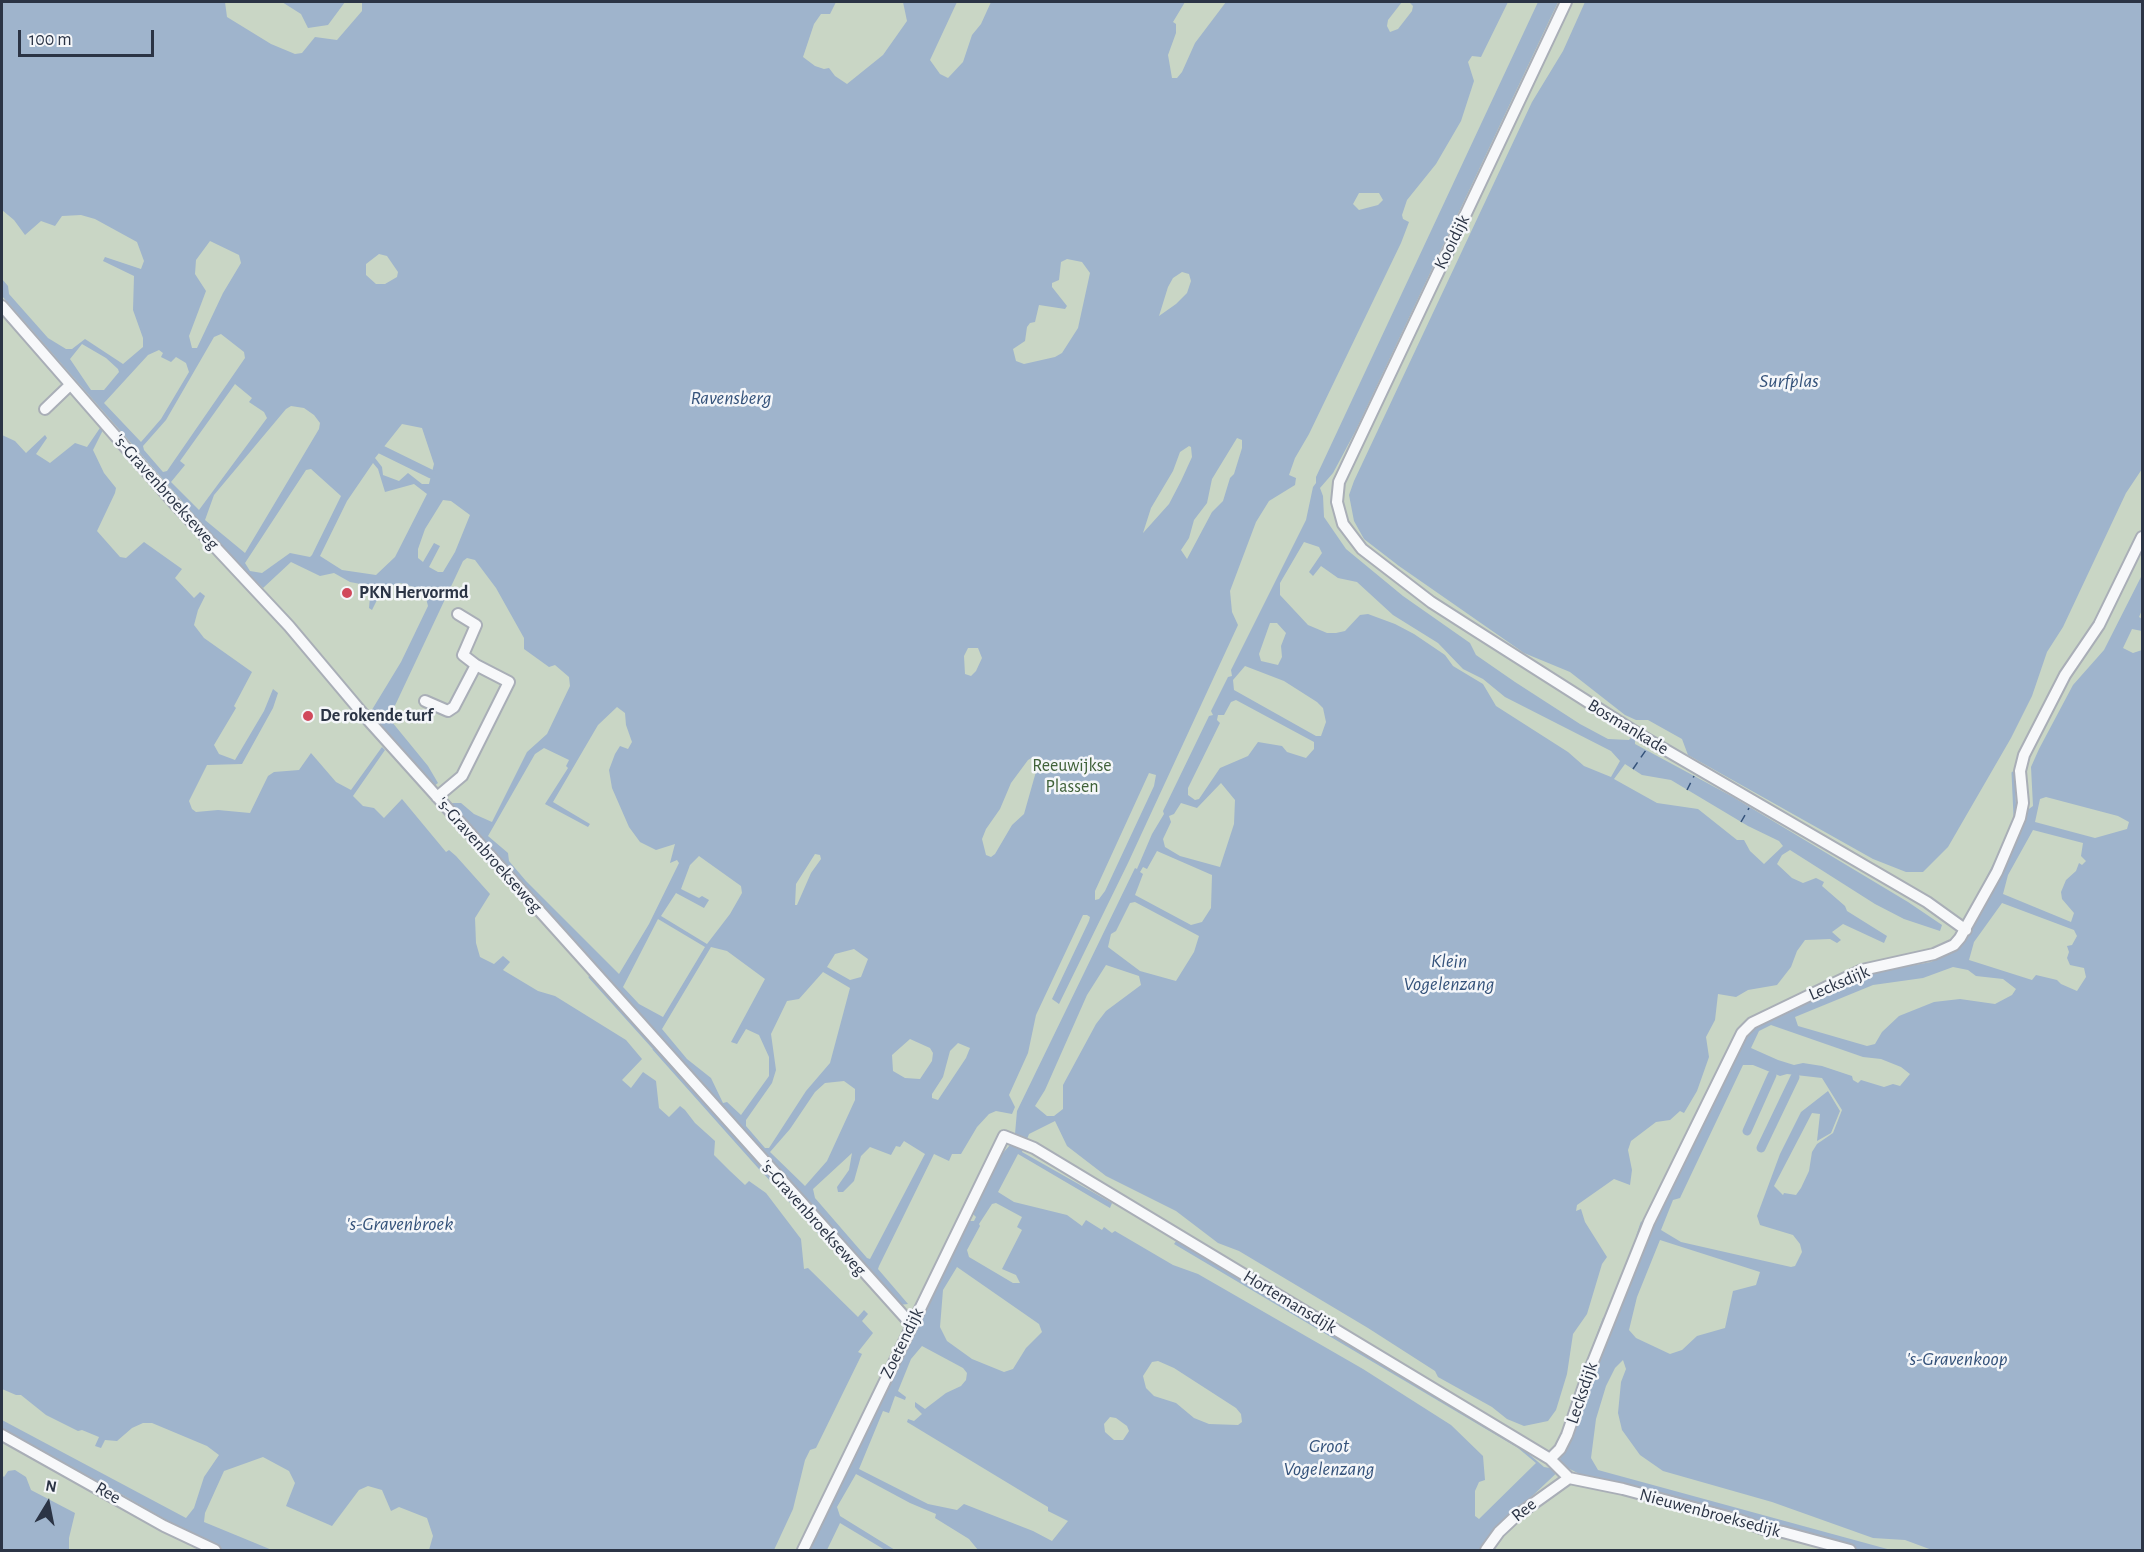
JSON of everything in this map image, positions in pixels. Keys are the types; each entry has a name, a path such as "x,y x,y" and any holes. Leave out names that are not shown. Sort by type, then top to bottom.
{"street":[{"name":"Kooidijk","path":"1339,482 1566,2"},
{"name":"'s-Gravenbroekseweg","path":"2,306 174,503 289,626 437,797 910,1324"},
{"path":"45,409 70,385"},
{"name":"Bosmankade","path":"1339,482 1337,502 1347,532 1362,549 1431,602 1585,702 1927,902 1966,930"},
{"name":"Lecksdijk","path":"1560,1468 1560,1449 1649,1222 1742,1033 1752,1023 1862,970 1944,951 1954,945 1966,930 1997,872 2020,818 2023,803 2020,771 2024,755 2065,675 2099,625 2142,537"},
{"path":"437,797 462,776 509,682 476,665 463,655 476,625 458,615"},
{"path":"425,701 448,711 454,707 476,665"},
{"name":"Zoetendijk","path":"802,1551 910,1324 1014,1139"},
{"name":"Hortemansdijk","path":"1014,1139 1560,1468"},
{"name":"Ree","path":"2,1435 164,1526 214,1551"},
{"name":"Ree","path":"1486,1551 1499,1532 1560,1468"},
{"name":"Nieuwenbroeksedijk","path":"1560,1468 1623,1489 1739,1520 1766,1530 1783,1532 1850,1551"}],"green space":[{"name":"Reeuwijkse Plassen","path":"2,2 2142,2 2142,1550 2,1550"}],"water":[{"name":"Ravensberg","path":"2,2 225,2 227,17 271,44 295,54 302,53 315,37 337,40 362,11 362,2 836,2 830,14 821,14 814,24 803,57 815,66 829,68 835,76 847,84 883,55 907,21 903,2 957,2 930,60 940,74 948,78 963,62 972,35 981,24 991,2 1185,2 1173,22 1176,24 1176,33 1168,55 1172,78 1177,78 1195,43 1226,2 1402,2 1388,20 1387,26 1390,32 1398,29 1412,11 1413,6 1409,2 1508,2 1481,57 1472,56 1468,62 1474,81 1461,121 1436,164 1407,200 1402,215 1403,219 1409,222 1401,243 1309,434 1295,458 1289,475 1296,478 1295,485 1269,501 1256,522 1230,591 1232,612 1238,625 1128,863 1059,1004 1052,999 1089,921 1090,917 1087,915 1083,915 1036,1015 1028,1053 1009,1095 1015,1107 1012,1114 996,1111 989,1114 977,1127 961,1154 952,1154 949,1161 934,1154 879,1266 878,1269 908,1304 899,1305 854,1256 854,1253 669,1051 666,1043 663,1043 499,862 499,856 493,855 454,808 452,803 461,803 474,814 492,822 527,752 547,734 570,686 569,677 555,665 549,667 524,649 524,638 496,588 475,560 467,558 463,561 391,714 392,722 428,766 438,783 434,786 370,713 401,662 428,606 425,594 416,588 400,583 383,588 372,610 369,608 371,586 350,582 334,573 320,576 291,562 263,588 225,550 2,296 2,279 8,286 9,294 48,338 66,349 72,349 85,339 123,364 143,347 143,338 133,310 134,276 103,261 105,257 141,269 144,261 137,242 95,219 81,215 62,216 55,226 41,221 25,235 14,220 2,210","holes":["1359,193 1379,193 1383,200 1378,205 1359,210 1353,204","210,241 239,255 241,263 223,293 197,348 192,348 189,336 206,291 195,274 196,260","379,254 387,256 398,272 397,277 385,284 376,284 366,275 366,264","1067,259 1082,262 1090,273 1078,328 1062,353 1055,357 1024,364 1016,361 1013,349 1025,341 1027,327 1030,323 1035,322 1039,305 1065,309 1067,306 1052,287 1052,283 1059,280 1061,262","1182,272 1189,274 1191,281 1187,293 1159,316 1173,278","221,334 244,352 245,358 167,471 163,472 143,446 166,420 214,337","82,344 106,358 119,372 104,390 91,390 70,359","159,350 163,353 161,357 171,362 176,357 186,363 189,372 161,419 141,442 104,403 148,355","235,384 252,398 249,402 264,412 267,418 199,510 171,482 185,465 180,461","291,406 304,408 320,423 319,429 245,553 205,520 214,495 286,409","402,424 422,428 434,464 429,484 422,484 408,473 399,481 383,475 382,467 375,458","1237,438 1242,440 1242,448 1234,474 1230,478 1223,501 1212,512 1187,559 1181,550 1189,538 1194,520 1207,503 1212,479","1191,447 1192,457 1169,504 1143,533 1151,508 1173,471 1180,452","373,463 378,469 385,492 414,484 427,494 395,557 376,575 342,570 320,556 347,501","311,469 341,496 310,557 290,553 262,573 250,571 245,563 306,470","443,500 451,501 470,515 455,552 443,572 429,567 440,546 434,543 423,562 418,558 418,549 425,529","968,648 978,648 982,658 971,676 965,674 964,656","617,707 625,713 626,725 632,742 628,749 620,746 615,754 609,770 612,788 629,827 640,842 656,850 675,844 670,863 677,860 679,863 649,924 619,974 526,881 509,861 508,853 488,836 535,754 544,748 569,760 566,766 568,768 545,804 588,827 590,824 553,802 598,725","1033,757 1039,761 1024,814 1012,825 991,857 986,855 982,839 1000,809 1011,783 1028,760","1149,773 1156,775 1154,786 1105,891 1099,899 1095,900 1095,891","815,854 820,855 821,859 811,873 797,905 795,905 796,884","699,856 741,886 742,893 730,914 707,944 661,916 676,893 704,908 709,900 702,896 699,898 681,889 690,865","658,919 705,947 663,1017 639,1004 623,987","711,947 727,951 765,979 731,1042 737,1044 746,1029 759,1035 769,1057 769,1076 741,1115 727,1102 723,1103 711,1078 687,1059 662,1029","854,949 868,959 861,977 850,980 827,967 835,954","823,972 850,988 830,1063 806,1091 769,1148 765,1148 746,1126 746,1120 772,1083 776,1070 771,1034 787,1001 799,999","910,1039 930,1048 933,1053 932,1061 920,1079 905,1078 893,1071 892,1055","958,1043 970,1048 966,1058 938,1100 932,1098 932,1094 943,1077 950,1051","844,1081 855,1089 855,1100 827,1161 805,1186 770,1152 790,1129 815,1092 825,1083","904,1141 925,1154 870,1259 815,1198 813,1189 852,1153 849,1170 837,1187 838,1192 843,1192 854,1181 861,1156 870,1147 891,1155 896,1146 900,1147"]},
{"path":"282,2 345,2 328,25 308,28 301,14"},
{"path":"1538,2 1558,2 1356,430 1333,473 1320,488 1323,496 1324,517 1346,549 1403,596 1470,643 1476,655 1515,682 1580,724 1608,739 1629,740 1633,735 1635,744 1733,797 1908,902 1942,925 1940,931 1904,919 1875,904 1790,850 1782,855 1777,864 1792,878 1803,883 1816,878 1824,882 1822,886 1845,906 1847,911 1887,936 1884,943 1843,924 1832,932 1841,940 1837,943 1830,939 1805,940 1797,951 1791,967 1777,985 1748,990 1736,997 1718,994 1715,1020 1706,1037 1709,1057 1697,1091 1684,1113 1680,1111 1670,1120 1656,1122 1631,1141 1628,1150 1632,1170 1630,1185 1614,1179 1577,1205 1576,1211 1581,1209 1585,1222 1607,1257 1602,1264 1587,1314 1573,1334 1567,1374 1556,1410 1548,1421 1524,1426 1507,1419 1492,1407 1438,1377 1435,1371 1368,1328 1239,1251 1218,1243 1176,1211 1106,1176 1067,1146 1055,1121 1029,1134 1022,1152 1112,1203 1110,1208 1018,1154 998,1192 1014,1202 1067,1215 1082,1226 1086,1220 1102,1230 1104,1227 1112,1233 1115,1231 1173,1265 1198,1274 1363,1369 1451,1425 1483,1456 1485,1480 1479,1482 1475,1491 1475,1516 1479,1519 1536,1463 1518,1448 1174,1244 1177,1240 1523,1449 1544,1467 1555,1469 1571,1437 1597,1359 1656,1217 1660,1214 1661,1206 1715,1103 1714,1100 1747,1035 1755,1026 1861,975 1931,962 1961,944 2003,873 2001,870 2026,811 2033,806 2031,767 2039,749 2073,685 2104,650 2142,575 2142,610 2139,617 2142,619 2142,631 2132,629 2123,648 2133,653 2142,650 2142,1550 1932,1550 1905,1540 1873,1538 1772,1502 1663,1471 1640,1455 1622,1430 1618,1413 1621,1382 1626,1369 1623,1360 1615,1368 1606,1386 1596,1419 1591,1458 1598,1470 1891,1550 1858,1550 1607,1481 1589,1479 1564,1466 1511,1516 1483,1550 978,1550 969,1539 935,1518 936,1514 856,1474 837,1507 840,1516 895,1550 885,1550 840,1523 827,1550 806,1550 968,1221 974,1221 976,1217 972,1213 995,1162 1018,1136 1015,1134 1017,1111 1135,868 1137,869 1152,834 1164,814 1163,811 1209,716 1213,715 1211,711 1228,677 1232,676 1231,670 1306,520 1316,477","holes":["1304,542 1319,547 1322,553 1309,572 1313,576 1321,566 1338,578 1357,582 1393,615 1438,643 1463,669 1483,679 1505,697 1611,751 1620,761 1611,777 1584,766 1568,752 1496,706 1483,684 1453,666 1445,655 1395,624 1368,614 1360,615 1345,631 1336,633 1327,633 1308,625 1280,595 1280,583","1270,623 1277,623 1286,633 1281,646 1282,657 1278,665 1261,661 1259,654","1245,666 1284,681 1317,702 1323,708 1326,722 1321,736 1316,736 1234,690 1233,680","1236,700 1314,742 1314,749 1306,758 1287,752 1282,746 1258,742 1248,756 1220,768 1199,799 1195,800 1188,795 1188,788 1220,723 1217,720 1218,715 1224,715 1231,702","1625,764 1642,775 1671,780 1748,826 1779,841 1783,846 1764,864 1750,851 1744,840 1737,840 1698,809 1657,803 1614,779","1221,783 1235,800 1234,824 1220,867 1180,856 1165,847 1163,839 1171,822 1169,816 1174,814 1181,803 1197,808","2046,797 2118,816 2129,822 2127,829 2095,838 2035,822 2040,799","2033,830 2083,843 2081,856 2086,861 2082,865 2079,863 2076,871 2066,880 2061,892 2062,899 2074,913 2071,922 2003,894 2008,875","1157,851 1212,875 1211,908 1202,922 1191,925 1135,895 1143,874 1140,872 1143,867 1147,869","1135,902 1199,936 1194,952 1176,981 1140,971 1108,947 1111,934 1116,931 1130,903","2002,903 2074,930 2077,936 2072,945 2067,946 2069,952 2067,958 2070,965 2084,968 2086,977 2077,991 2057,980 2036,975 2032,980 1969,960 1974,942","1106,965 1139,976 1141,985 1106,1011 1096,1024 1063,1085 1063,1109 1054,1116 1047,1116 1035,1106 1045,1090 1087,995","1953,967 1968,970 1976,976 2003,979 2016,989 2012,995 1995,1004 1960,999 1934,1002 1899,1016 1882,1032 1875,1044 1867,1046 1798,1026 1795,1017 1873,985 1923,978","1771,1025 1863,1057 1881,1059 1901,1067 1910,1074 1900,1086 1893,1084 1884,1087 1861,1080 1858,1083 1853,1080 1852,1076 1822,1066 1803,1063 1794,1065 1751,1048 1759,1031","1743,1065 1753,1065 1780,1076 1787,1074 1822,1078 1842,1110 1833,1133 1817,1144 1812,1152 1809,1171 1796,1195 1784,1193 1783,1195 1774,1186 1812,1113 1820,1114 1817,1141 1831,1133 1840,1111 1828,1091 1801,1112 1780,1154 1757,1216 1760,1225 1793,1235 1800,1244 1802,1252 1795,1266 1791,1267 1681,1242 1661,1230 1673,1200 1680,1198","996,1203 1022,1217 1017,1227 1022,1230 1002,1269 1016,1275 1020,1283 1013,1283 969,1257 967,1250 979,1224 992,1204","1660,1240 1760,1272 1756,1285 1733,1291 1725,1328 1697,1336 1682,1350 1670,1354 1636,1338 1629,1330 1637,1297","957,1267 1039,1324 1042,1332 1026,1348 1013,1369 1004,1372 972,1359 947,1341 940,1327 943,1290","922,1346 963,1368 967,1373 966,1380 961,1386 946,1393 925,1409 915,1402 915,1407 922,1414 914,1421 908,1419 907,1422 1048,1507 1048,1511 1068,1521 1052,1541 1033,1531 964,1504 957,1510 928,1504 859,1469 883,1411 889,1413 895,1396 905,1400 906,1397 898,1391 911,1359","1158,1361 1174,1368 1236,1408 1241,1414 1242,1422 1238,1425 1209,1424 1194,1418 1176,1403 1154,1396 1146,1388 1143,1376 1152,1362","1110,1417 1116,1418 1127,1426 1129,1431 1123,1440 1114,1440 1105,1432 1104,1424"]},
{"name":"Surfplas","path":"1585,2 2142,2 2142,469 2126,493 2063,627 2047,652 2032,696 2011,738 1948,847 1923,872 1906,872 1873,859 1688,755 1682,739 1648,720 1636,720 1625,715 1570,672 1524,653 1399,566 1364,539 1354,521 1349,495 1354,481 1532,102 1563,51"},
{"name":"'s-Gravenbroek","path":"102,425 104,428 93,450 104,473 116,488 97,531 120,557 126,558 144,542 182,569 175,578 194,598 200,592 205,596 194,625 204,638 252,672 234,706 236,708 214,745 219,754 235,760 264,711 273,689 278,693 273,708 242,764 207,765 189,801 192,809 196,812 218,810 250,813 268,776 274,772 299,770 311,753 336,782 351,790 382,747 385,750 353,796 363,806 374,808 384,818 402,799 446,852 449,850 456,856 490,894 475,918 476,943 480,957 494,964 503,956 510,962 503,970 538,991 555,996 626,1040 642,1059 622,1080 631,1088 643,1072 656,1081 659,1108 669,1117 680,1106 715,1141 714,1155 745,1185 749,1181 766,1193 801,1239 804,1269 808,1268 858,1317 864,1310 868,1314 862,1321 873,1333 858,1352 862,1354 816,1448 810,1450 805,1460 793,1509 774,1550 429,1550 433,1536 427,1518 399,1507 391,1511 382,1490 368,1486 359,1490 332,1526 286,1506 295,1483 289,1471 263,1457 224,1471 205,1513 204,1522 272,1550 226,1550 215,1548 107,1486 2,1432 2,1420 186,1518 194,1508 204,1477 219,1455 207,1446 152,1423 143,1423 132,1428 117,1441 105,1440 101,1448 95,1446 99,1437 82,1430 78,1431 46,1415 21,1395 2,1389 2,435 15,441 26,453 45,435 47,438 36,454 50,463 75,443 87,447"},
{"path":"15,1470 26,1477 31,1490 75,1513 69,1538 69,1550 2,1550 2,1475 4,1477 8,1471"}],"waterway":[{"path":"380,449 431,474"},
{"path":"2013,773 2015,816"},
{"path":"1982,889 1998,858"},
{"path":"590,977 653,1047"},
{"path":"654,1049 760,1168"},
{"path":"1747,1131 1772,1075"},
{"path":"1761,1148 1795,1077"},
{"path":"765,1173 844,1260"},
{"path":"1638,1235 1642,1223"},
{"path":"1571,1408 1604,1319"}],"ferry route":[{"path":"1633,769 1646,750"},
{"path":"1687,790 1694,776"},
{"path":"1741,822 1749,808"}],"place":[{"name":"PKN Hervormd","path":"347,593"},
{"name":"De rokende turf","path":"308,716"}],"water label":[{"name":"Klein Vogelenzang","path":"1449,972"},
{"name":"'s-Gravenkoop","path":"1957,1359"},
{"name":"Groot Vogelenzang","path":"1329,1458"}]}
